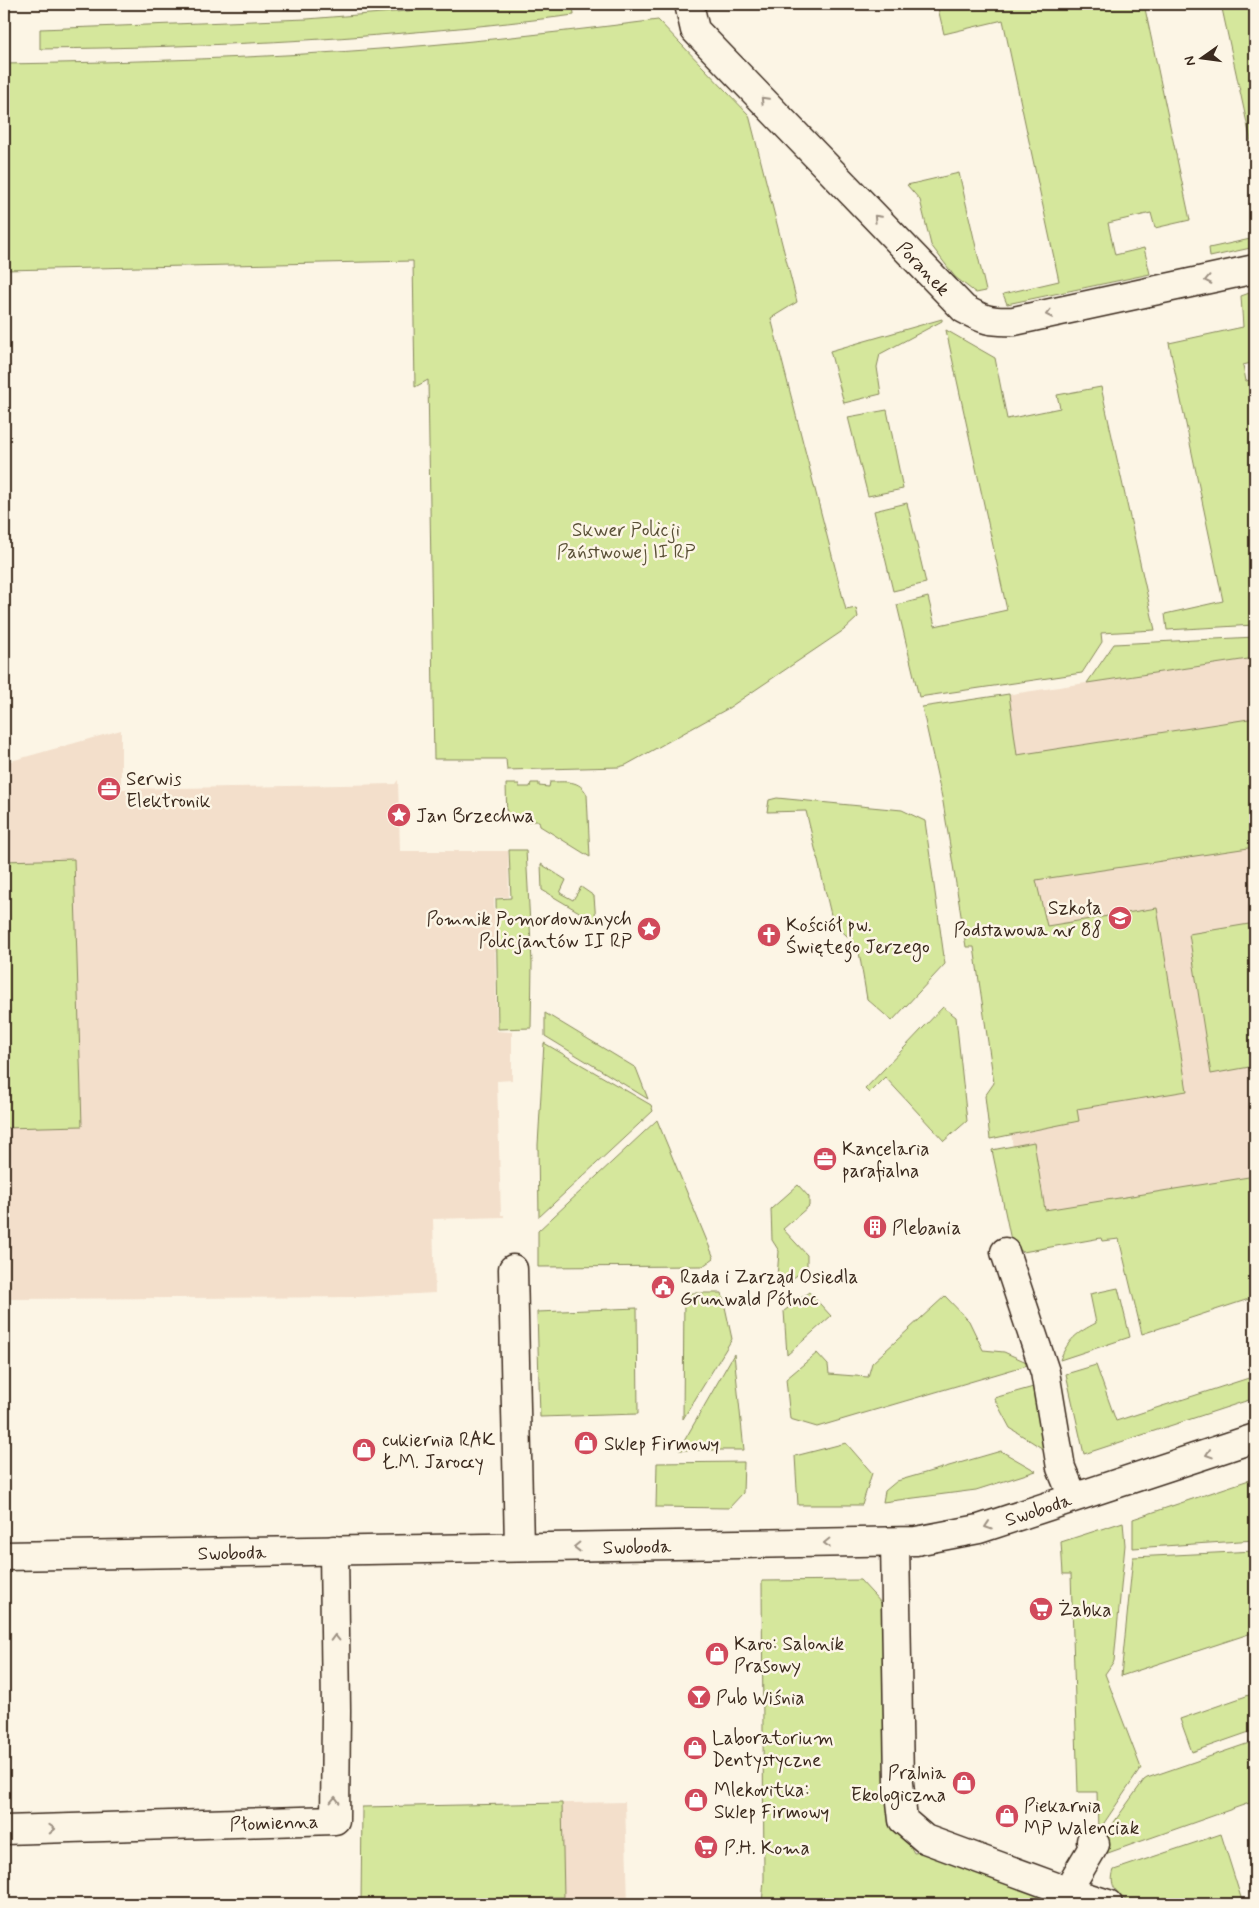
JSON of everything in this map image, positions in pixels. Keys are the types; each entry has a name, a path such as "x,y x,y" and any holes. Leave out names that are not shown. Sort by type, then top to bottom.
{"street":[{"name":"Poranek","path":"689,4 695,30 964,309 983,320 1014,321 1255,269"},
{"path":"1005,1252 1045,1372 1061,1468 1073,1497"},
{"path":"513,1269 519,1548"},
{"name":"Swoboda","path":"4,1556 916,1542 979,1529 1255,1438"},
{"path":"895,1542 899,1783 903,1820 925,1839 1067,1892 1108,1904"},
{"name":"Płomienna","path":"4,1830 335,1820 334,1550"},
{"path":"1067,1892 1095,1844 1091,1841"}],"shaded area":[{"name":"Szkoła Podstawowa nr 88","path":"1255,658 1255,1201 1024,1238 958,702"},
{"path":"121,730 121,789 395,784 398,780 400,851 508,851 509,897 494,898 497,1031 512,1032 512,1080 497,1081 501,1215 504,1215 504,1217 433,1219 435,1293 360,1297 4,1299 4,763"},
{"path":"625,1802 628,1904 361,1904 362,1807"}],"green space":[{"path":"494,4 573,4 574,15 441,30 308,40 40,49 40,29 307,19"},
{"path":"937,4 1144,4 1190,220 1155,228 1151,213 1108,223 1115,255 1144,248 1150,274 1007,304 1003,294 1059,281 1003,20 944,34"},
{"path":"1221,4 1255,4 1255,160"},
{"name":"Skwer Policji Państwowej II RP","path":"658,20 749,115 797,302 771,318 846,610 856,608 858,617 844,630 727,709 626,765 619,767 507,770 506,759 434,759 428,380 415,387 413,261 4,270 4,64 199,59 345,51 493,39"},
{"path":"959,173 986,291 976,293 955,277 931,245 920,200 907,185"},
{"path":"1255,238 1255,247 1210,257 1209,248"},
{"path":"1255,291 1255,362 1243,365 1246,381 1255,379 1255,625 1167,630 1165,614 1223,601 1169,343 1243,327 1241,296"},
{"path":"942,319 942,321 880,354 877,367 881,394 844,403 830,351"},
{"path":"946,330 995,358 1007,419 1060,408 1057,395 1101,387 1155,630 1101,633 1102,642 1082,673 919,697 897,605 928,597 935,626 1007,610"},
{"path":"887,410 903,489 868,496 848,417"},
{"path":"907,503 926,583 893,591 874,511"},
{"path":"1255,637 1255,658 1087,683 1114,644"},
{"path":"1009,694 1017,755 1255,718 1255,847 1036,880 1047,926 1157,908 1187,1091 1077,1109 1079,1121 990,1139 985,1096 994,1083 974,947 966,947 943,802 922,707"},
{"path":"550,782 572,782 580,786 587,795 590,857 540,826 539,821 507,822 506,784 519,784 519,787 530,787 531,783 539,783 539,786 549,787"},
{"path":"777,798 902,810 925,821 945,964 892,1021 867,999 858,946 833,923 806,811 767,812 769,800"},
{"path":"509,850 526,850 532,963 531,1028 498,1029 496,899 511,898"},
{"path":"74,859 82,1126 4,1128 4,861"},
{"path":"541,864 566,880 560,893 573,900 581,887 594,896 596,922 542,890"},
{"path":"1255,923 1255,1066 1211,1074 1189,934"},
{"path":"943,1007 956,1017 967,1121 944,1141 885,1077 869,1093 865,1089"},
{"path":"545,1013 636,1068 648,1099 545,1036"},
{"path":"544,1043 651,1105 653,1111 539,1217 538,1145"},
{"path":"657,1120 714,1258 703,1266 538,1267 538,1231"},
{"path":"1034,1142 1045,1210 1255,1176 1255,1297 1142,1334 1119,1239 1102,1241 1101,1238 1023,1252 1012,1245 992,1150"},
{"path":"798,1185 809,1197 809,1206 783,1229 807,1255 807,1267 785,1285 777,1278 779,1251 772,1240 771,1209"},
{"path":"1118,1288 1130,1337 1060,1360 1066,1347 1074,1337 1096,1323 1090,1294"},
{"path":"809,1292 831,1316 787,1355 784,1311"},
{"path":"684,1293 722,1293 732,1339 683,1419"},
{"path":"945,1296 969,1321 983,1350 1004,1352 1031,1364 817,1427 790,1419 786,1379 817,1353 828,1365 829,1374 868,1377 872,1363"},
{"path":"637,1308 638,1414 540,1417 537,1312"},
{"path":"734,1354 744,1450 679,1450"},
{"path":"1096,1365 1116,1421 1255,1376 1255,1398 1084,1454 1066,1374"},
{"path":"1037,1386 1048,1452 1010,1428 994,1398"},
{"path":"846,1443 872,1473 862,1505 798,1505 795,1456"},
{"path":"1001,1451 1036,1471 976,1490 883,1502 885,1491 897,1481"},
{"path":"744,1462 743,1493 729,1508 656,1507 657,1463"},
{"path":"1255,1478 1255,1540 1133,1548 1133,1519"},
{"path":"1123,1522 1125,1545 1114,1661 1105,1674 1141,1768 1098,1832 1097,1792 1078,1792 1071,1574 1063,1574 1061,1542"},
{"path":"1255,1551 1255,1632 1121,1676 1133,1557"},
{"path":"860,1580 884,1606 888,1807 914,1853 922,1852 1068,1904 762,1904 764,1879 762,1581"},
{"path":"1255,1693 1255,1730 1192,1752 1180,1719"},
{"path":"1255,1741 1255,1801 1105,1854 1102,1839 1144,1780"},
{"path":"562,1803 564,1897 549,1897 549,1904 361,1904 362,1807"},
{"path":"1221,1834 1243,1904 1130,1904 1118,1893 1113,1885 1112,1876 1114,1870"}],"place":[{"name":"Serwis Elektronik","path":"109,789"},
{"name":"Jan Brzechwa","path":"399,815"},
{"name":"Szkoła Podstawowa nr 88","path":"1120,918"},
{"name":"Pomnik Pomordowanych Policjantów II RP","path":"649,929"},
{"name":"Kościół pw. Świętego Jerzego","path":"769,935"},
{"name":"Kancelaria parafialna","path":"825,1159"},
{"name":"Plebania","path":"875,1227"},
{"name":"Rada i Zarząd Osiedla Grunwald Północ","path":"663,1287"},
{"name":"Sklep Firmowy","path":"586,1443"},
{"name":"cukiernia RAK Ł.M. Jaroccy","path":"364,1450"},
{"name":"Żabka","path":"1041,1609"},
{"name":"Karo: Salonik Prasowy","path":"717,1654"},
{"name":"Pub Wiśnia","path":"699,1697"},
{"name":"Laboratorium Dentystyczne","path":"695,1748"},
{"name":"Pralnia Ekologiczna","path":"964,1783"},
{"name":"Mlekovitka: Sklep Firmowy","path":"696,1800"},
{"name":"Piekarnia MP Walenciak","path":"1007,1816"},
{"name":"P.H. Koma","path":"706,1847"}]}
